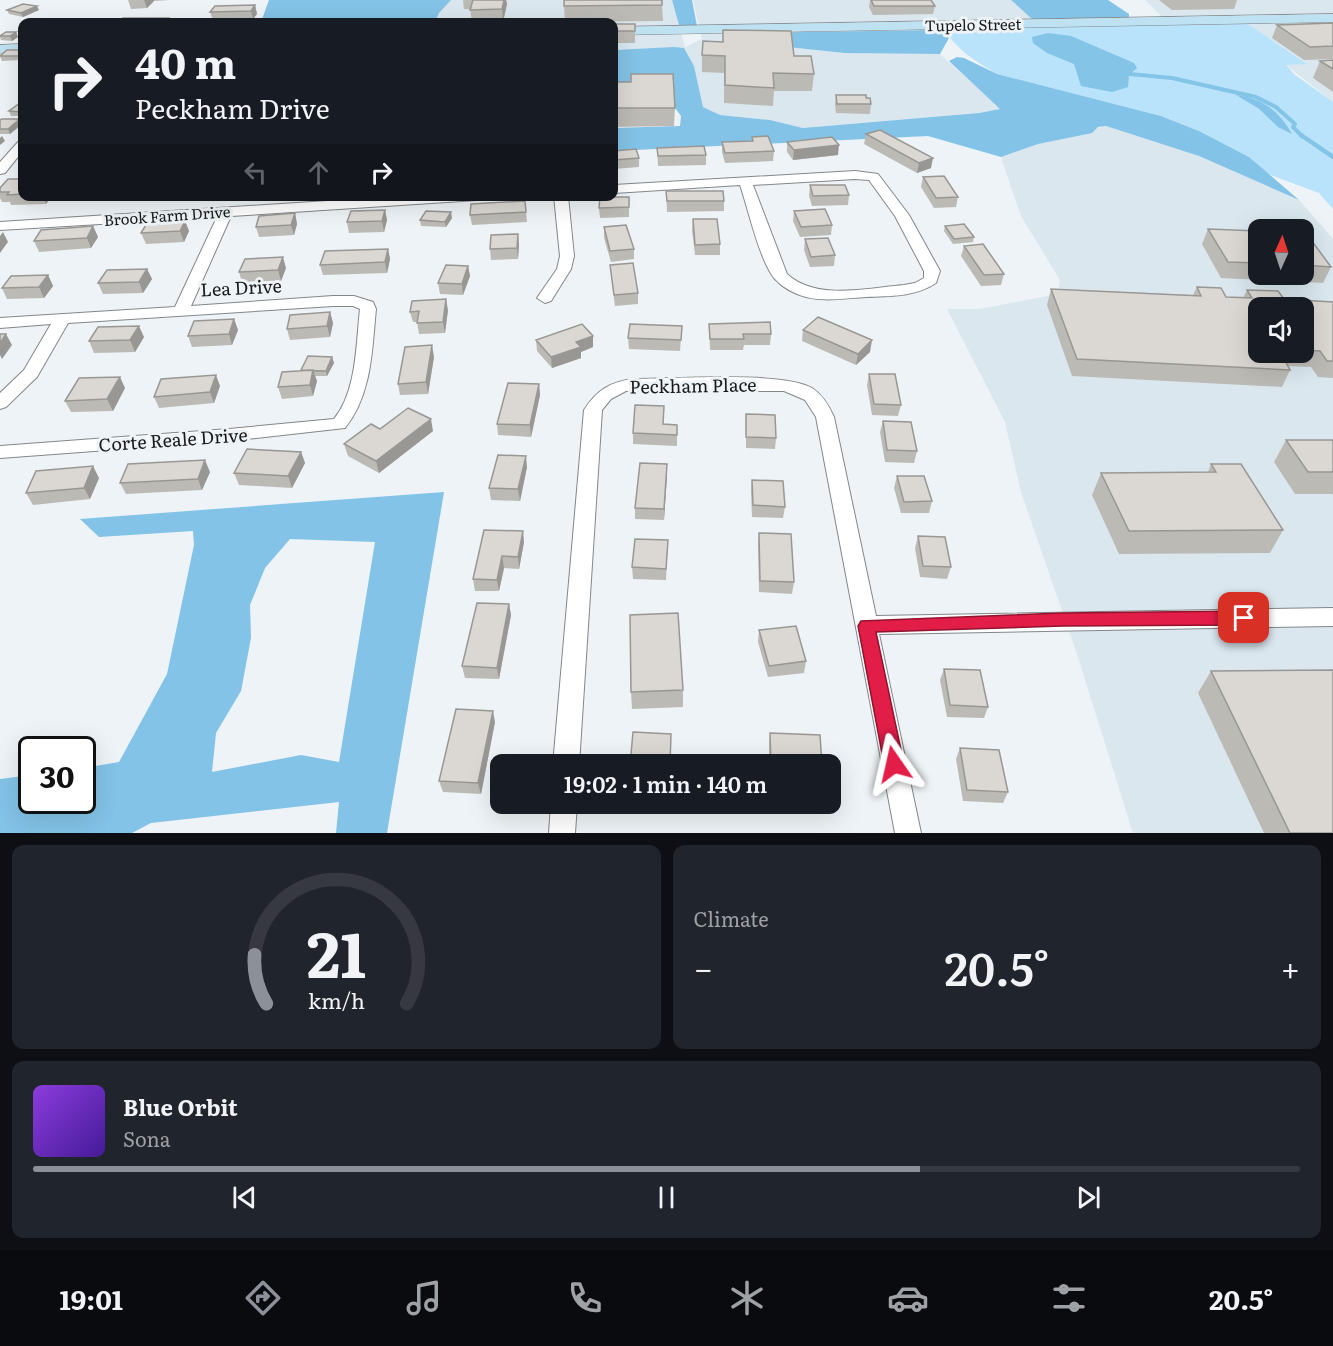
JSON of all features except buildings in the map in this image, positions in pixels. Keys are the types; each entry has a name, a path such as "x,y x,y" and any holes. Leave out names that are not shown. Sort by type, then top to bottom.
{"main road":[{"name":"Tupelo Street","path":"618,31 1333,18"},
{"path":"0,49 18,48"}],"street":[{"path":"0,170 18,150"},
{"path":"618,189 745,181 855,175 873,177 905,220 932,271 931,280 920,287 904,290 828,295 810,293 790,285 780,276 771,257 745,181"},
{"name":"Brook Farm Drive","path":"0,226 399,201"},
{"path":"545,298 564,269 567,256 562,201"},
{"path":"181,310 226,212"},
{"name":"Lea Drive","path":"0,323 354,301 367,305 368,309 355,393 345,419"},
{"path":"0,403 31,373 63,318"},
{"name":"Peckham Place","path":"567,754 593,410 598,400 611,389 633,384 794,386 810,394 822,407 825,417 908,833"},
{"name":"Corte Reale Drive","path":"0,452 328,426 345,419"},
{"path":"867,626 1063,620 1333,617"},
{"path":"562,833 563,814"}],"shaded area":[{"path":"269,0 451,0 437,18 262,18"},
{"path":"451,0 672,0 685,47 702,39 693,0 1011,0 1032,19 768,25 788,47 844,53 940,54 1001,109 979,113 803,128 770,120 720,115 703,107 694,66 673,47 618,50 618,18 437,18"},
{"path":"672,0 692,0 697,26 679,25"},
{"path":"1011,0 1108,0 1129,14 1129,18 1032,19"},
{"path":"1145,0 1333,0 1333,13 1162,17"},
{"path":"1333,21 1333,102 1286,65 1306,63 1247,23"},
{"path":"1247,23 1307,64 1286,65 1295,75 1333,102 1333,209 1319,193 1268,174 1249,157 1199,131 1161,116 997,74 960,49 943,28"},
{"path":"932,30 943,33 949,38 940,54 844,53 788,47 748,33"},
{"path":"1048,33 1071,36 1134,63 1137,68 1129,75 1128,87 1112,92 1081,86 1074,64 1047,53 1033,43 1032,37"},
{"path":"684,48 694,66 703,107 720,115 770,120 803,128 979,113 1000,109 949,61 957,57 964,58 997,74 1161,116 1199,131 1249,157 1299,200 1199,156 1106,126 1098,127 1092,133 1038,144 1001,157 928,136 618,151 618,128 680,126 681,116 664,93 618,87 618,50"},
{"path":"1236,95 1254,99 1269,107 1292,134 1278,127 1258,108"},
{"path":"1106,126 1199,156 1299,200 1333,239 1333,833 1133,833 1077,654 1021,492 1005,422 947,309 980,309 1058,294 1060,280 1021,216 1001,157 1038,144"},
{"path":"444,492 387,833 336,833 339,802 151,823 132,833 0,833 0,779 18,777 18,814 96,814 96,766 119,762 167,674 194,545 193,531 99,537 80,519","holes":["290,539 375,542 339,762 301,755 212,772 216,733 241,691 251,638 250,605 265,568"]}],"waterway":[{"path":"1130,74 1172,78 1256,97 1276,107 1295,124 1293,127 1301,135"},
{"path":"1301,135 1333,157"}],"route":[{"path":"894,764 867,626 1063,620 1244,618"}]}
